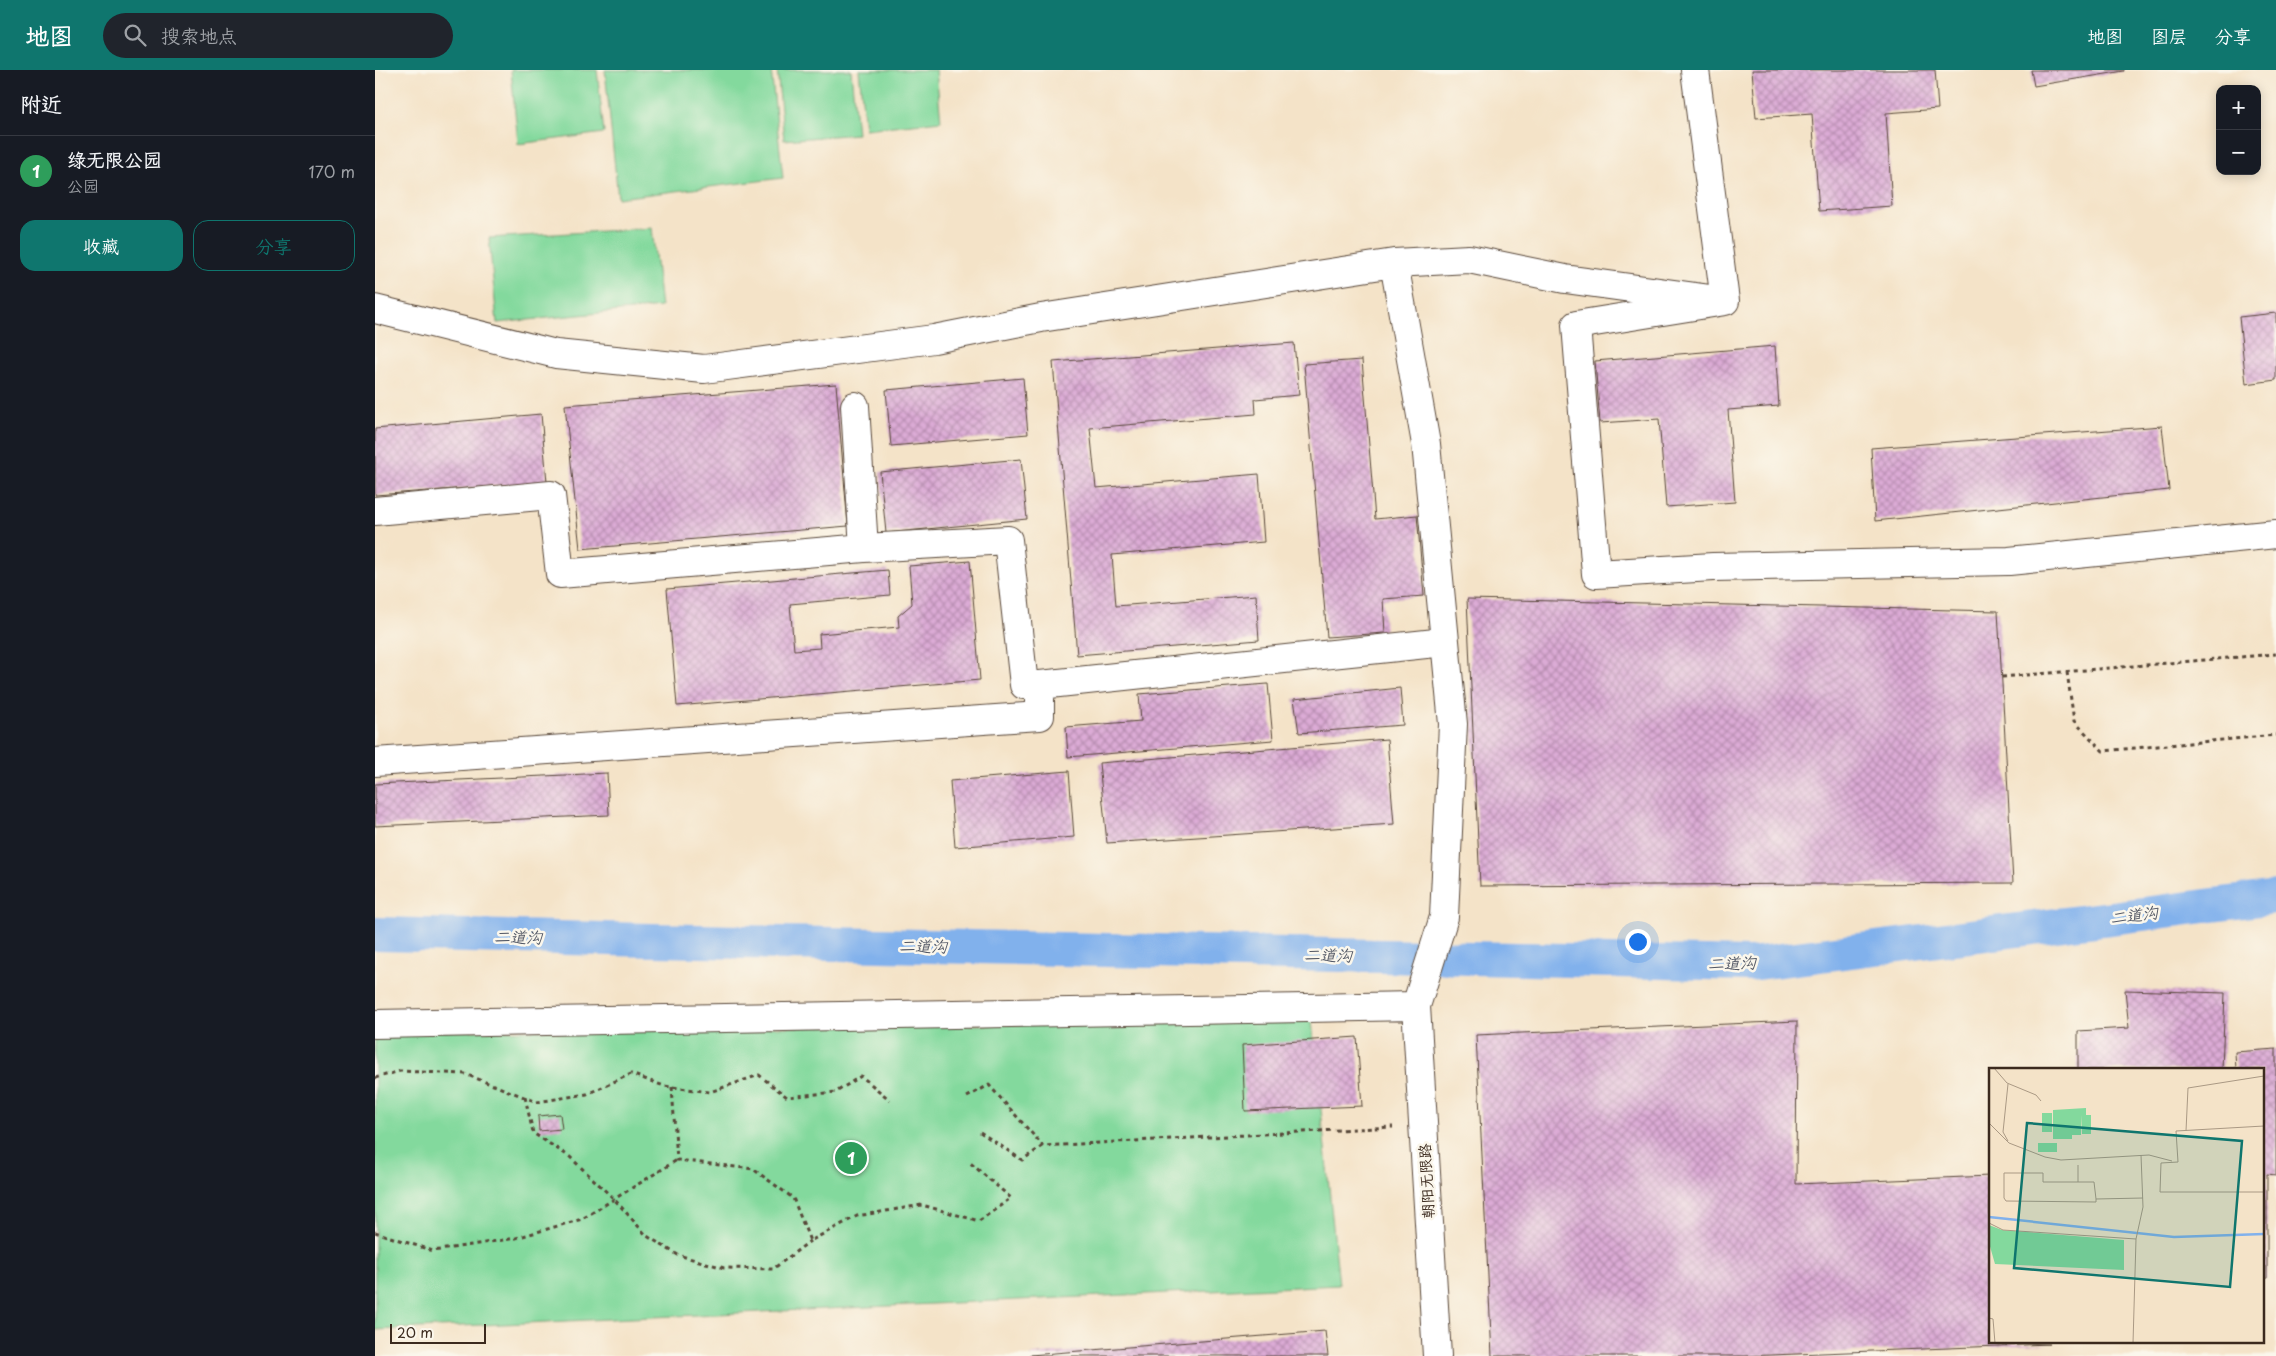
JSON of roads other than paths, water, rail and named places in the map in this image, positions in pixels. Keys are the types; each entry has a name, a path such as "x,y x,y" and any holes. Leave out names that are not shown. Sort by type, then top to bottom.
{"street":[{"path":"1695,70 1725,301"},
{"path":"375,309 556,354 704,369 934,339 1051,316 1394,263 1469,259 1565,279 1725,301"},
{"path":"375,1024 1417,1005 1444,917 1453,724 1426,444 1394,263"},
{"path":"1725,301 1576,325 1596,574 1713,567 2009,561 2276,534"},
{"path":"855,406 864,548"},
{"path":"375,512 551,495 560,574 864,548 1008,540 1024,685 1040,685 1445,642"},
{"path":"375,762 1040,716 1040,685"},
{"name":"朝阳无限路","path":"1417,1005 1437,1356"}],"waterway":[{"name":"二道沟","path":"375,934 1750,964 2276,897"}],"place":[{"name":"绿无限公园","path":"851,1158"}]}
